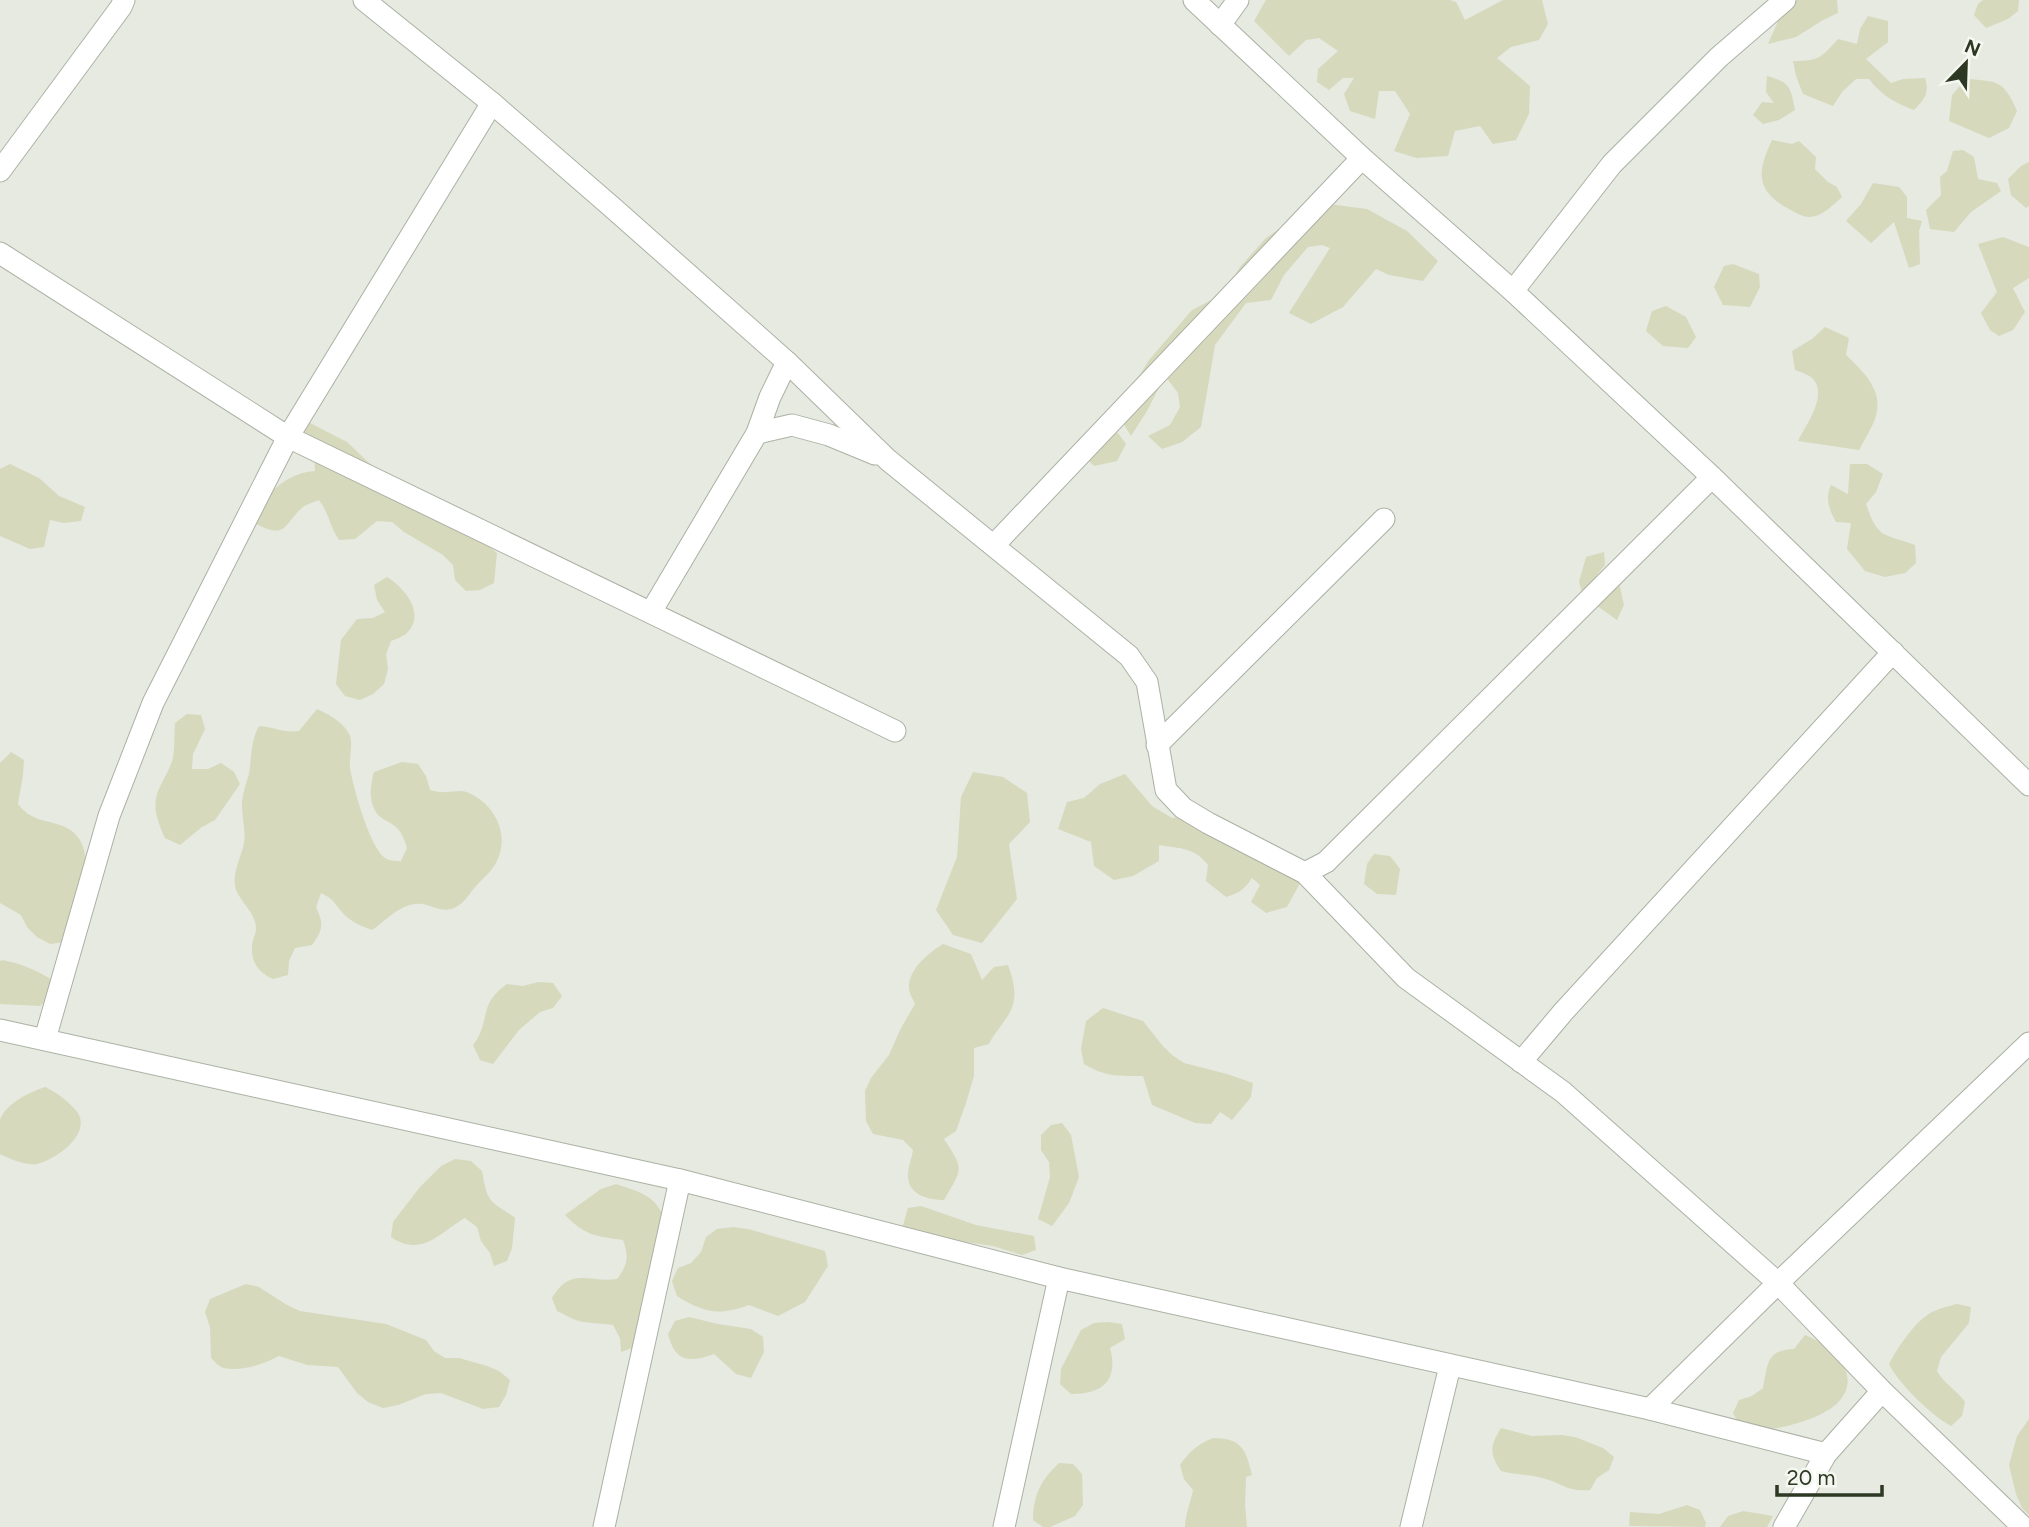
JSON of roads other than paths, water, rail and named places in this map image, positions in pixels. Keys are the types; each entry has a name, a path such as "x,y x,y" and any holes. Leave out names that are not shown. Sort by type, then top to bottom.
{"street":[{"path":"0,171 124,0"},
{"path":"364,0 492,103 787,362 888,460 1129,656 1147,682 1166,790 1183,808 1305,873 1406,978 1563,1092 1778,1283 1882,1391 2024,1527"},
{"path":"1194,0 1362,158 1513,291 1712,477 2029,785"},
{"path":"1220,25 1238,0"},
{"path":"1513,291 1612,164 1719,57 1785,0"},
{"path":"45,1039 109,816 153,703 288,437 492,103"},
{"path":"994,545 1362,158"},
{"path":"0,253 288,437 895,731"},
{"path":"651,612 757,433 787,362"},
{"path":"757,433 792,425 829,435 888,460"},
{"path":"1305,873 1326,863 1712,477"},
{"path":"1157,745 1384,519"},
{"path":"1521,1062 1893,652"},
{"path":"0,1030 680,1180 1059,1278 1650,1409 1826,1454"},
{"path":"1650,1409 2029,1043"},
{"path":"604,1527 680,1180"},
{"path":"1004,1527 1059,1278"},
{"path":"1411,1527 1450,1366"},
{"path":"1784,1527 1826,1454 1882,1391"}]}
